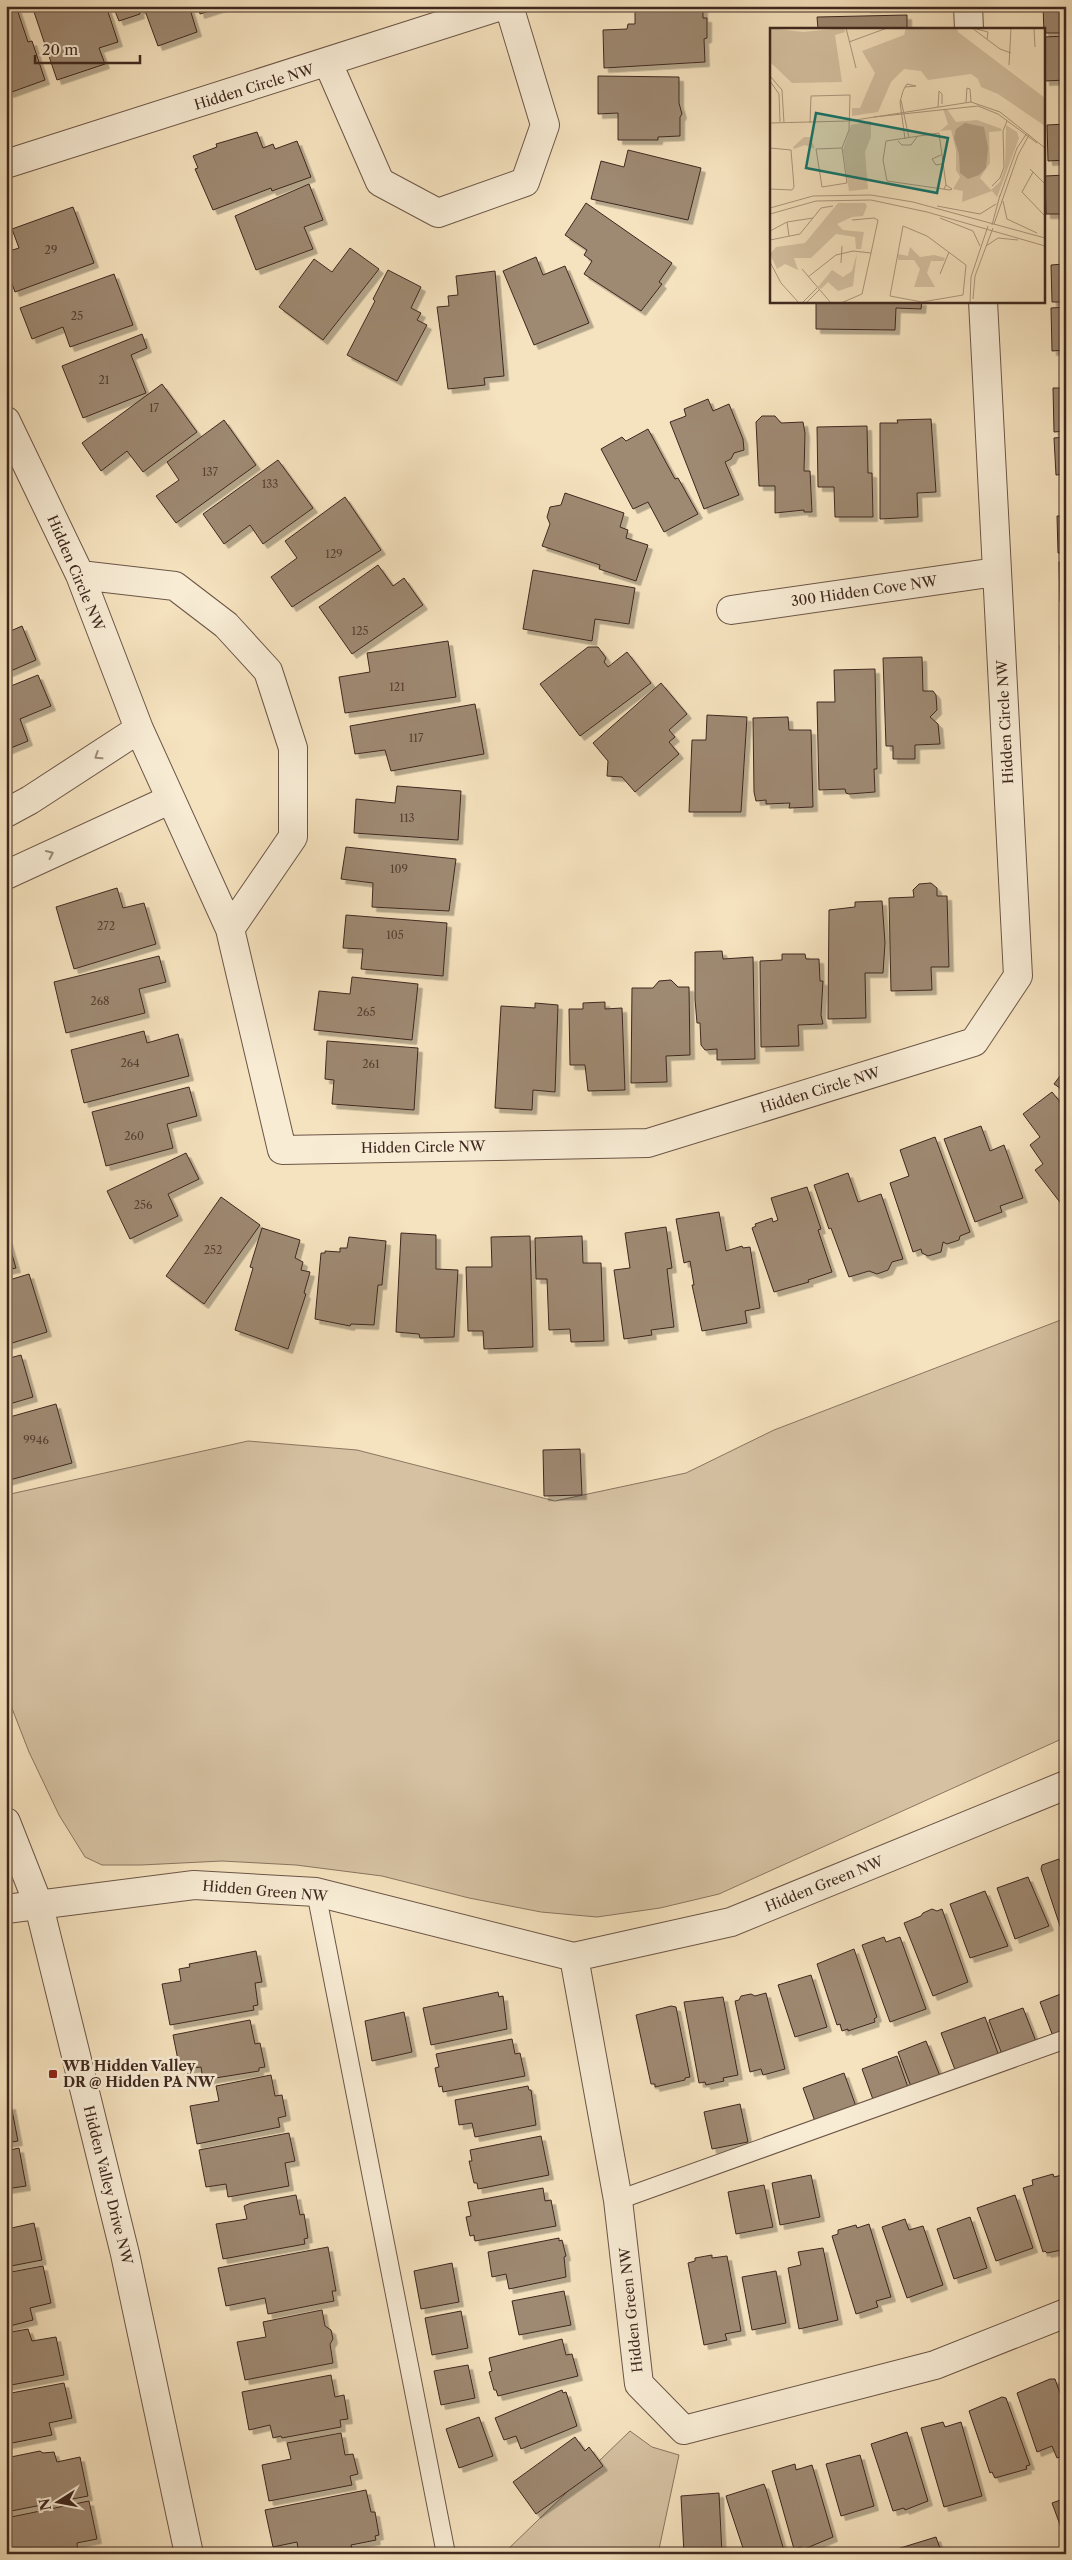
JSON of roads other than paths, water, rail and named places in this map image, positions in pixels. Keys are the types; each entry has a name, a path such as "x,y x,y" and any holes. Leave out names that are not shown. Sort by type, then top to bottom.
{"street":[{"name":"Hidden Circle NW","path":"6,164 328,63 501,6"},
{"path":"328,63 380,182 438,213 525,182 545,125 509,6"},
{"path":"968,6 969,28"},
{"name":"Hidden Circle NW","path":"6,421 80,575 138,729 169,800 230,929 282,1150 648,1143 974,1042 1018,976 983,302"},
{"name":"300 Hidden Cove NW","path":"731,610 996,572"},
{"path":"80,575 175,586 226,626 268,671 293,748 293,837 230,929"},
{"path":"6,812 30,800 138,729"},
{"path":"6,875 169,800"},
{"name":"Hidden Green NW","path":"6,1909 194,1885 316,1892 574,1957 731,1922 1066,1785"},
{"name":"Hidden Valley Drive NW","path":"6,1822 39,1906 126,2254 189,2554"},
{"name":"Hidden Green NW","path":"574,1957 618,2200 639,2384 684,2430 935,2365 1066,2313"}],"lane":[{"path":"316,1892 446,2554"},
{"path":"618,2200 1066,2038"}],"place":[{"name":"WB Hidden Valley DR @ Hidden PA NW","path":"53,2074"}]}
